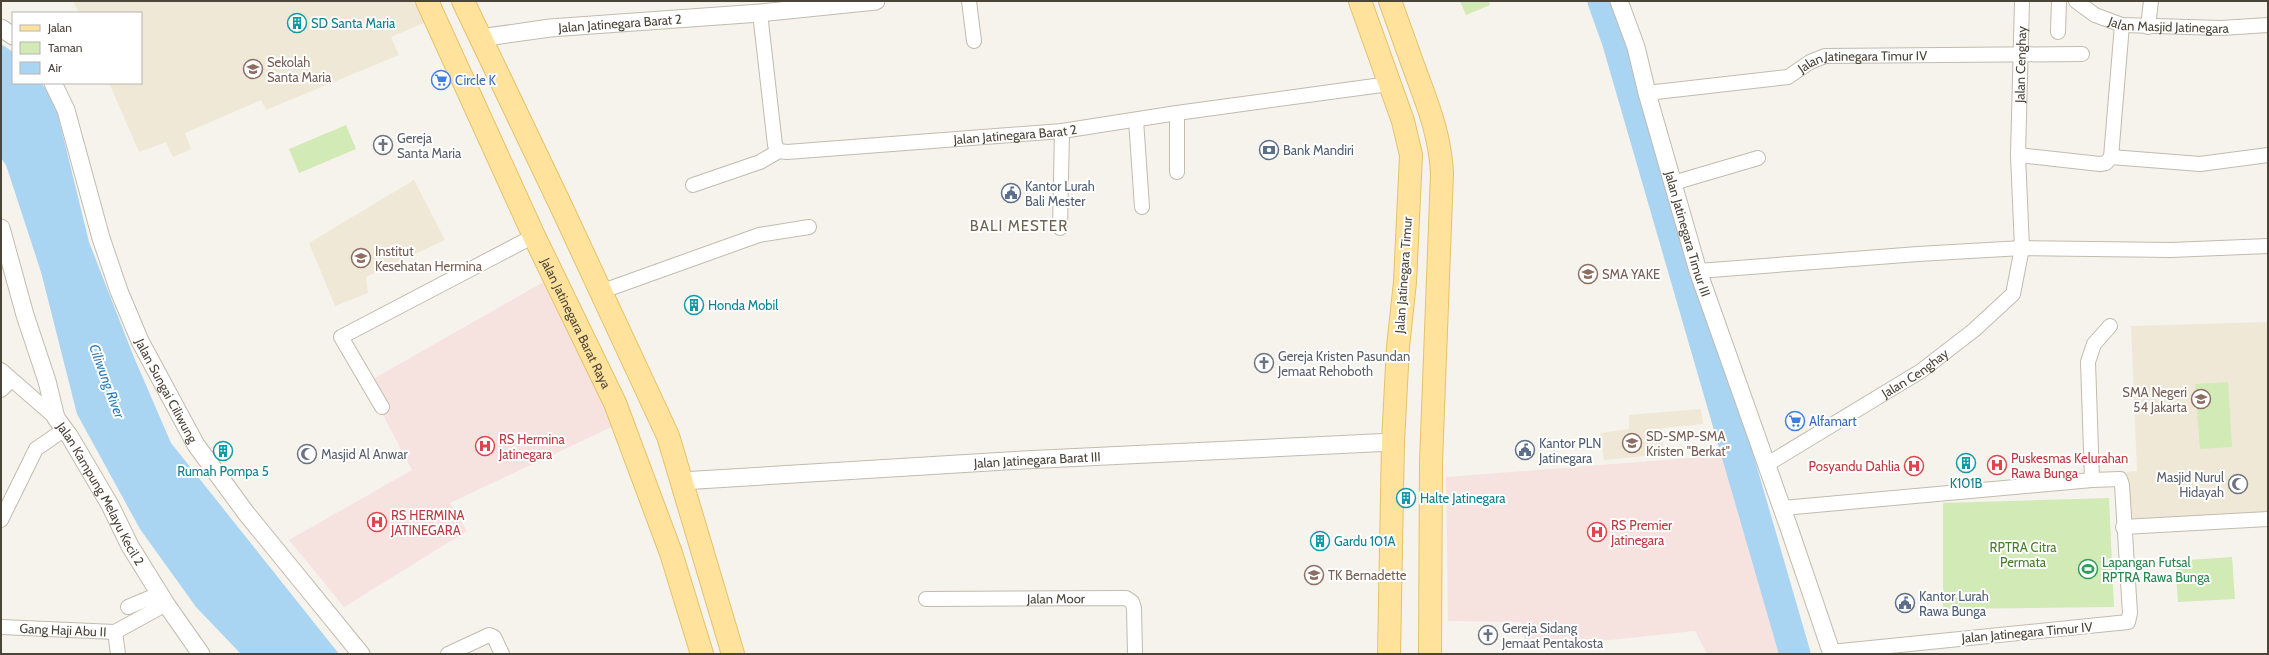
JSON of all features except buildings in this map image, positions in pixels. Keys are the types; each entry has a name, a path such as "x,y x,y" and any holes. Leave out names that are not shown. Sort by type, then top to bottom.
{"main road":[{"name":"Jalan Jatinegara Barat Raya","path":"427,1 534,236 554,272 625,427 671,553 702,654"},
{"path":"462,1 558,200 668,436 733,654"},
{"name":"Jalan Jatinegara Timur","path":"1360,1 1403,121 1411,155 1405,282 1398,347 1393,442 1390,654"},
{"path":"1390,1 1427,99 1441,150 1442,173 1431,462 1430,654"}],"street":[{"name":"Jalan Jatinegara Barat 2","path":"480,38 550,28 760,13 876,1"},
{"path":"969,1 974,41"},
{"name":"Jalan Jatinegara Timur III","path":"1619,1 1636,46 1646,94 1698,271 1766,465"},
{"name":"Jalan Cenghay","path":"1766,465 1921,372 1974,330 2013,294 2022,248 2018,155 2022,1"},
{"path":"2058,32 2060,1"},
{"name":"Jalan Masjid Jatinegara","path":"2076,1 2095,15 2122,25 2148,27 2221,28 2268,25"},
{"path":"2148,27 2151,1"},
{"path":"694,185 760,162 778,151 775,145 760,13"},
{"path":"2018,155 2100,164 2106,163 2111,157 2122,25"},
{"path":"1,28 12,35"},
{"name":"Jalan Jatinegara Timur IV","path":"1646,94 1788,77 1810,62 1825,56 2020,53 2082,54"},
{"name":"Jalan Sungai Ciliwung","path":"53,84 66,110 101,238 119,291 140,340 176,408 196,445 246,513 361,654"},
{"name":"Jalan Jatinegara Barat 2","path":"778,151 787,152 1062,131 1178,113 1389,84"},
{"path":"1178,113 1178,172"},
{"path":"1136,120 1142,207"},
{"path":"1060,228 1062,131"},
{"path":"2111,157 2200,164 2268,155"},
{"path":"1673,183 1758,158"},
{"path":"600,292 759,235 810,227"},
{"name":"Jalan Kampung Melayu Kecil 2","path":"1,228 25,316 60,424 110,505 130,546 163,599 201,654"},
{"path":"382,408 341,337 534,236"},
{"path":"1698,271 1918,254 2022,248 2171,250 2268,246"},
{"path":"2092,480 2088,362 2094,344 2110,326"},
{"path":"1,370 60,424 36,449 1,520"},
{"path":"1,390 11,380"},
{"name":"Jalan Jatinegara Barat III","path":"681,481 1023,460 1393,442"},
{"name":"Jalan Jatinegara Timur IV","path":"1766,465 1782,508 1830,653 2128,622 2130,613 2122,485 2120,480 2092,480 1782,508"},
{"path":"2124,527 2268,519"},
{"name":"Jalan Moor","path":"926,599 1126,598 1132,602 1134,608 1135,654"},
{"path":"128,607 163,599"},
{"name":"Gang Haji Abu II","path":"1,627 115,632 163,599"},
{"path":"115,632 118,654"},
{"path":"448,654 489,635 494,637 502,654"}],"shaded area":[{"name":"Sekolah Santa Maria","path":"73,1 421,1 429,21 391,37 399,55 266,110 261,100 185,133 191,149 173,157 166,142 139,152 109,84 142,84 142,12 78,12"},
{"name":"Institut Kesehatan Hermina","path":"414,180 445,240 366,277 368,293 335,306 309,243"},
{"name":"RS Hermina Jatinegara","path":"554,276 622,422 450,503 467,531 344,607 289,540 412,470 366,383"},
{"name":"SMA Negeri 54 Jakarta","path":"2268,322 2268,516 2129,521 2127,472 2137,471 2131,326"},
{"name":"SD-SMP-SMA Kristen \"Berkat\"","path":"1701,409 1703,424 1662,428 1664,454 1604,460 1600,433 1629,429 1629,415"},
{"name":"RS Premier Jatinegara","path":"1727,455 1740,508 1784,654 1707,654 1695,631 1526,649 1521,622 1448,621 1446,477"}],"green space":[{"path":"1460,1 1489,1 1490,5 1466,15"},
{"path":"346,125 356,149 299,173 289,149"},
{"path":"2228,382 2232,447 2200,449 2195,384"},
{"name":"RPTRA Citra Permata","path":"2109,498 2114,607 1943,609 1943,503"},
{"path":"2232,557 2235,599 2178,602 2175,561"}],"water":[{"name":"Ciliwung River","path":"1,44 12,51 12,84 42,84 54,99 89,242 133,355 171,443 339,654 241,654 196,607 140,529 77,414 41,272 6,165 1,158"}],"waterway":[{"path":"1603,1 1617,40 1795,654"}],"place":[{"name":"SD Santa Maria","path":"297,23"},
{"name":"Sekolah Santa Maria","path":"253,69"},
{"name":"Circle K","path":"441,80"},
{"name":"Gereja Santa Maria","path":"383,145"},
{"name":"Bank Mandiri","path":"1269,150"},
{"name":"Kantor Lurah Bali Mester","path":"1011,193"},
{"name":"Institut Kesehatan Hermina","path":"361,258"},
{"name":"SMA YAKE","path":"1588,274"},
{"name":"Honda Mobil","path":"694,305"},
{"name":"Gereja Kristen Pasundan Jemaat Rehoboth","path":"1264,363"},
{"name":"SMA Negeri 54 Jakarta","path":"2201,399"},
{"name":"Alfamart","path":"1795,421"},
{"name":"SD-SMP-SMA Kristen \"Berkat\"","path":"1632,443"},
{"name":"RS Hermina Jatinegara","path":"485,446"},
{"name":"Kantor PLN Jatinegara","path":"1525,450"},
{"name":"Rumah Pompa 5","path":"223,451"},
{"name":"Masjid Al Anwar","path":"307,454"},
{"name":"K101B","path":"1966,463"},
{"name":"Puskesmas Kelurahan Rawa Bunga","path":"1997,465"},
{"name":"Posyandu Dahlia","path":"1914,466"},
{"name":"Masjid Nurul Hidayah","path":"2238,484"},
{"name":"Halte Jatinegara","path":"1406,498"},
{"name":"RS HERMINA JATINEGARA","path":"377,522"},
{"name":"RS Premier Jatinegara","path":"1597,532"},
{"name":"Gardu 101A","path":"1320,541"},
{"name":"Lapangan Futsal RPTRA Rawa Bunga","path":"2088,569"},
{"name":"TK Bernadette","path":"1314,575"},
{"name":"Kantor Lurah Rawa Bunga","path":"1905,603"},
{"name":"Gereja Sidang Jemaat Pentakosta","path":"1488,635"}],"district":[{"name":"BALI MESTER","path":"1019,226"}]}
